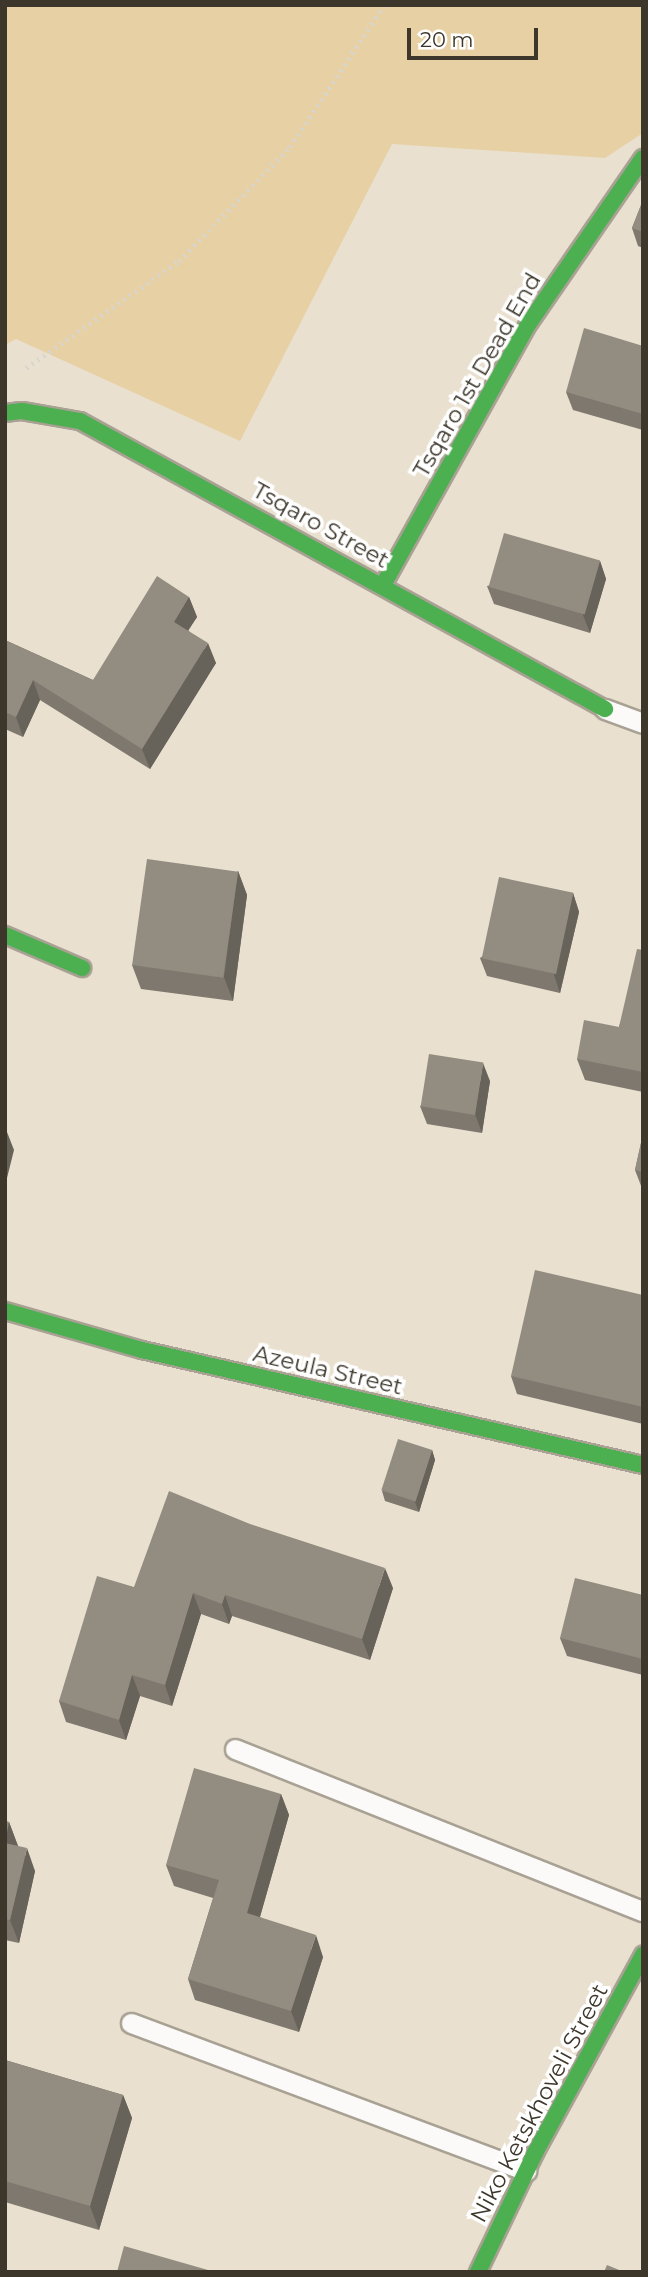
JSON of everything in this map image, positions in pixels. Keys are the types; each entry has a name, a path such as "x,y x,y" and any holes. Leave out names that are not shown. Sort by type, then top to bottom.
{"street":[{"name":"Tsqaro 1st Dead End","path":"383,585 527,326 643,158"},
{"name":"Tsqaro Street","path":"5,414 22,411 80,421 605,709"},
{"path":"5,934 82,968"},
{"name":"Azeula Street","path":"5,1311 142,1350 643,1465"},
{"name":"Niko Ketskhoveli Street","path":"478,2272 526,2171 643,1955"}],"lane":[{"path":"605,709 643,723"},
{"path":"235,1749 643,1911"},
{"path":"131,2024 526,2171"}],"path":[{"path":"22,371 179,261 290,147 384,5"}],"shaded area":[{"path":"5,5 643,5 643,133 605,158 392,144 240,441 16,339 5,345"}],"building":[{"path":"643,200 643,232 632,228"},
{"path":"584,328 643,346 643,414 566,392"},
{"path":"504,533 600,561 585,614 489,587"},
{"path":"157,576 189,597 174,622 208,643 142,749 33,680 16,717 5,712 5,640 93,680"},
{"path":"147,859 238,872 223,978 132,965"},
{"path":"499,877 573,893 556,974 482,958"},
{"path":"637,949 643,950 643,1072 577,1059 584,1020 619,1027"},
{"path":"429,1054 483,1063 475,1115 421,1106"},
{"path":"643,1134 643,1172 635,1170"},
{"path":"535,1270 643,1295 643,1407 511,1376"},
{"path":"398,1439 432,1450 416,1501 381,1490"},
{"path":"169,1491 250,1524 385,1568 362,1639 225,1595 222,1604 193,1593 165,1685 132,1675 119,1720 59,1701 97,1576 134,1587"},
{"path":"575,1578 643,1595 643,1659 560,1638"},
{"path":"194,1768 281,1794 247,1913 316,1935 291,2011 188,1979 219,1880 166,1865"},
{"path":"5,1821 9,1822 5,1840"},
{"path":"5,1843 27,1848 10,1920 5,1919"},
{"path":"5,2060 123,2095 90,2206 5,2181"},
{"path":"124,2246 208,2270 208,2272 117,2272"},
{"path":"607,2265 624,2272 604,2272"}],"traffic: fast":[{"path":"383,585 527,326 643,158"},
{"path":"5,413 22,411 80,421 605,709"},
{"path":"5,935 82,968"},
{"path":"5,1311 142,1350 643,1465"},
{"path":"478,2272 535,2153 643,1955"}]}
